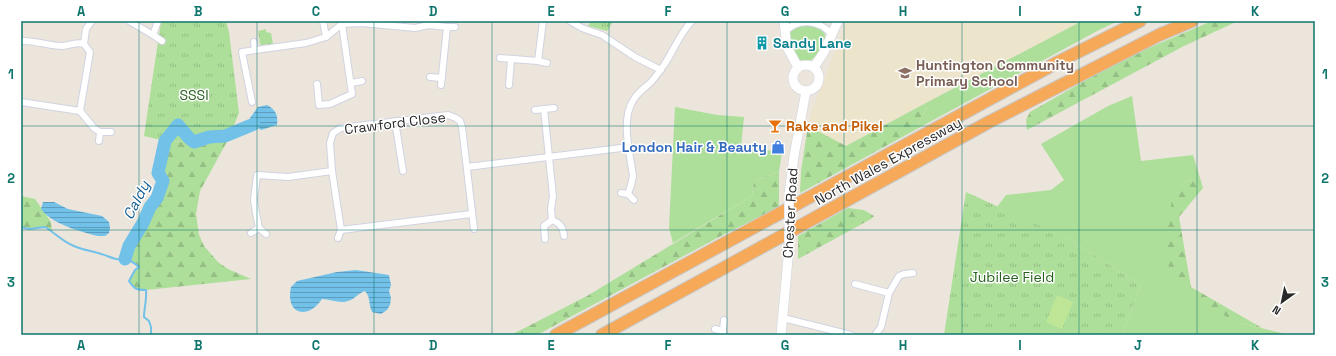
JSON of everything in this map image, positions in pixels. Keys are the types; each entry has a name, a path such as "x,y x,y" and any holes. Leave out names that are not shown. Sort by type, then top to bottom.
{"highway":[{"name":"North Wales Expressway","path":"556,335 1051,66 1140,21"},
{"name":"North Wales Expressway","path":"602,335 989,122 1159,35 1192,21"}],"main road":[{"path":"784,21 787,47 798,67"},
{"path":"814,68 824,52 838,21"},
{"path":"804,65 814,68 818,73 818,83 815,88 806,91 799,89 794,84 794,73 798,67 804,65"},
{"name":"Chester Road","path":"781,335 789,248 789,194 794,156 806,91"}],"street":[{"path":"84,44 86,30 92,21"},
{"path":"129,21 162,41"},
{"path":"153,36 158,21"},
{"path":"323,21 326,37"},
{"path":"538,62 543,21"},
{"path":"570,21 582,28 602,35 635,57 660,70"},
{"path":"634,200 624,193 632,185 633,176 626,122 629,107 634,97 652,81 692,21"},
{"path":"252,102 242,52 306,43 326,37 342,24 362,23 415,28 429,25 454,27"},
{"path":"785,32 795,24 806,23 823,26 832,36"},
{"path":"317,84 319,106 330,104 352,94 342,24"},
{"path":"441,85 447,27"},
{"path":"21,41 27,40 63,46 80,42 84,44 90,52 80,111"},
{"path":"254,42 255,50"},
{"path":"500,58 547,63"},
{"path":"509,85 512,59"},
{"path":"430,77 442,78"},
{"path":"351,83 362,81"},
{"path":"21,102 80,111 94,128 100,132 111,132"},
{"path":"535,110 554,108"},
{"path":"544,109 553,196 551,209 552,220"},
{"name":"Crawford Close","path":"338,238 341,230 332,171 330,142 333,132 341,128 448,116 456,118 460,121 462,127 471,214 474,229"},
{"path":"395,121 403,171"},
{"path":"99,141 100,132"},
{"path":"466,168 549,156 629,147"},
{"path":"266,234 259,228 254,200 254,173 288,177 332,171"},
{"path":"341,230 471,214"},
{"path":"552,220 558,222 563,228 564,236"},
{"path":"545,239 544,226 552,220"},
{"path":"251,234 259,228"},
{"path":"875,335 881,327 889,293 898,276 913,273"},
{"path":"855,284 889,293"},
{"path":"783,318 851,335"},
{"path":"715,329 723,333 724,320"}],"shaded area":[{"name":"Huntington Community Primary School","path":"847,21 1083,21 955,87 846,146 808,126 812,110"}],"green space":[{"name":"SSSI","path":"161,21 226,21 229,32 239,113 229,138 225,133 190,142 165,141 144,136"},
{"path":"591,21 613,22 607,31 588,26"},
{"path":"1082,21 1118,21 915,130 927,108 924,104"},
{"path":"1212,21 1238,21 1184,46 1027,130 1026,120 1030,112 1102,71 1144,50"},
{"path":"805,25 821,29 825,34 825,38 814,58 807,61 801,61 792,50 789,37 794,28"},
{"path":"266,29 266,32 271,33 273,44 261,45 258,31"},
{"path":"1132,96 1141,161 1193,155 1200,178 1183,183 1172,198 1172,279 1237,322 1289,335 1122,335 1141,285 1071,240 997,207 1006,195 1051,190 1064,180 1041,144 1108,106"},
{"path":"924,104 927,108 915,130 800,193 801,171 808,126 846,146"},
{"path":"675,107 717,115 744,117 741,147 782,152 779,172 754,181 752,196 673,243 669,228"},
{"path":"229,138 200,191 196,214 199,235 204,246 218,262 228,269 251,279 146,290 140,290 132,286 129,281 138,267 134,262 125,259 150,207 157,198 163,181 158,173 165,141 190,142"},
{"path":"779,172 779,207 719,237 537,335 511,335 587,296 752,196 754,181"},
{"path":"1200,178 1203,188 1179,217 1191,287 1262,328 1237,322 1189,297 1172,279 1165,252 1172,197 1183,183"},
{"name":"Jubilee Field","path":"966,192 1071,240 1141,285 1122,335 944,335"},
{"path":"21,196 35,199 51,222 52,232 45,227 29,229 21,227"},
{"path":"848,208 864,210 874,216 798,259 798,236"},
{"path":"1057,295 1073,302 1062,329 1046,322"}],"water":[{"path":"267,105 276,113 277,125 261,130 250,118 258,107"},
{"path":"43,202 54,202 68,209 102,216 109,222 109,233 105,236 98,236 59,223 51,219 41,209"},
{"path":"356,270 389,275 391,285 389,291 391,298 390,305 387,310 381,314 372,312 368,296 365,291 345,302 322,299 316,306 304,312 294,309 291,304 291,287 297,281 337,272"}],"waterway":[{"name":"Caldy","path":"125,259 129,246 143,223 150,207 157,198 163,181 158,173 165,141 178,125 194,142 209,137 225,136 254,124"},
{"path":"21,227 29,229 45,227 66,242 81,249 103,254 114,259 128,260 136,264 139,267 135,270 129,281 132,286 140,290 146,290 144,317 149,321 151,335"}],"place":[{"name":"Sandy Lane","path":"762,43"},
{"name":"Huntington Community Primary School","path":"905,73"},
{"name":"Rake and Pikel","path":"775,126"},
{"name":"London Hair & Beauty","path":"778,147"}]}
